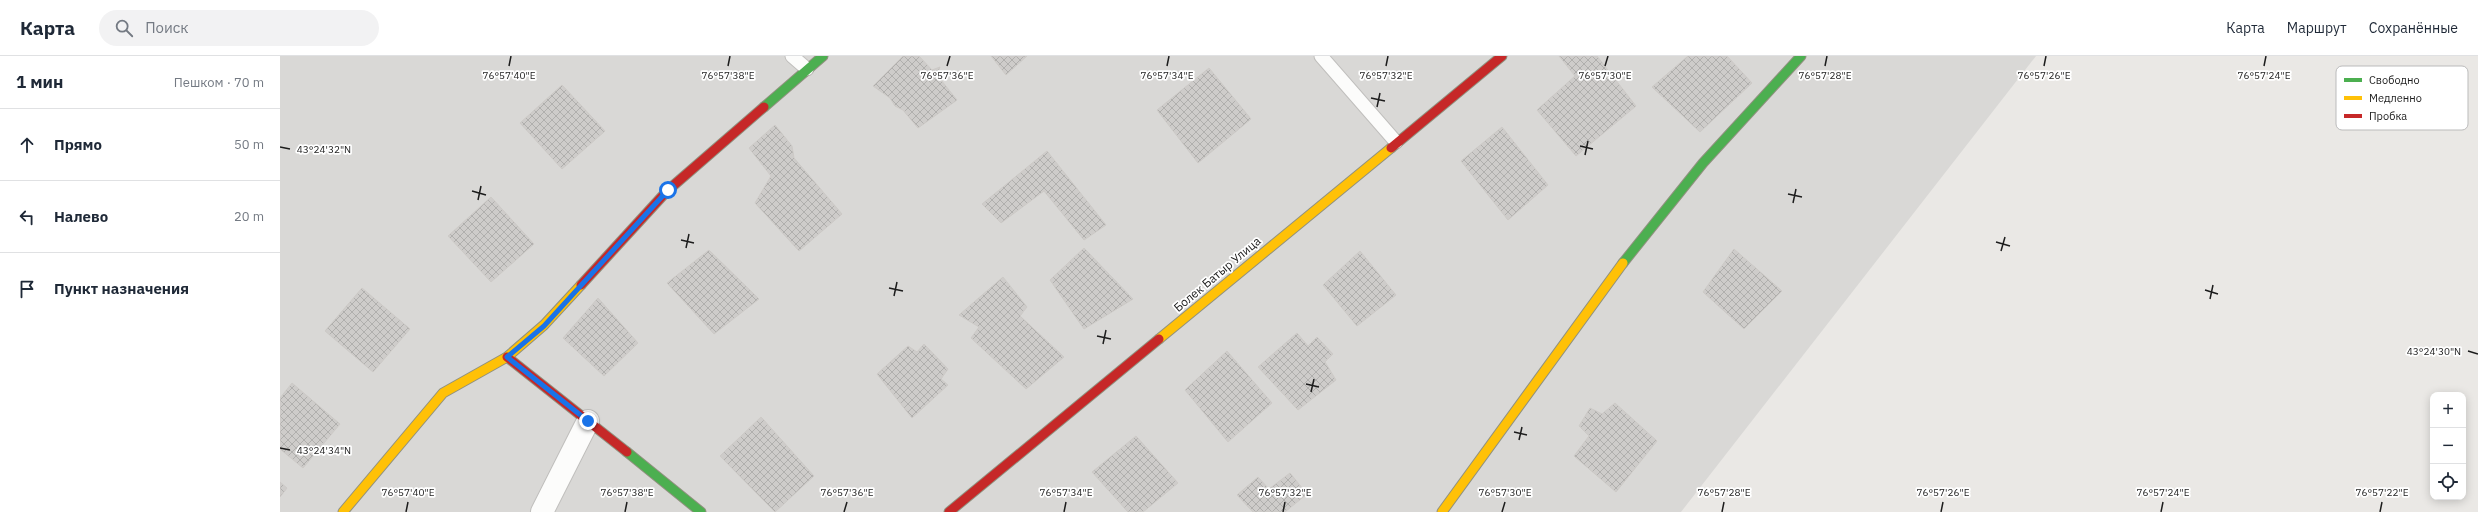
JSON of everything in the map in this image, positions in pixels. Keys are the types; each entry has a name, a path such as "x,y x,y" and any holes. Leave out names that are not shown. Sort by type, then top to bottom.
{"street":[{"path":"343,512 443,393 507,357 544,326 668,190 823,56"},
{"name":"Болек Батыр Улица","path":"949,512 1502,56"},
{"path":"1442,512 1634,247 1772,85 1801,56"},
{"path":"507,357 701,512"},
{"path":"542,512 588,421"}],"lane":[{"path":"792,56 807,70"},
{"path":"1321,56 1396,142"}],"shaded area":[{"path":"280,56 2036,56 1681,512 280,512"}],"building":[{"path":"903,56 919,56 932,70 940,67 937,75 957,100 918,128 903,110 895,106 890,98 873,86"},
{"path":"991,56 1027,56 1006,75"},
{"path":"1559,56 1597,56 1636,106 1576,156 1537,110 1575,76"},
{"path":"1688,56 1727,56 1752,83 1700,132 1652,87"},
{"path":"1209,68 1251,119 1198,163 1157,110"},
{"path":"562,85 605,131 562,169 520,123"},
{"path":"775,125 792,146 794,158 842,214 799,251 755,203 771,176 749,148"},
{"path":"1502,127 1548,185 1508,220 1461,161"},
{"path":"1047,151 1106,225 1084,240 1044,191 1001,223 982,204"},
{"path":"491,197 534,244 491,282 448,236"},
{"path":"1084,248 1133,299 1084,329 1050,280"},
{"path":"1734,249 1782,291 1744,329 1703,292"},
{"path":"709,250 759,299 714,334 667,283"},
{"path":"1360,251 1396,295 1357,326 1323,285"},
{"path":"1003,277 1027,307 1020,316 1064,357 1026,389 971,338 979,327 959,315"},
{"path":"362,288 410,329 373,372 325,331"},
{"path":"598,298 638,343 604,376 563,338"},
{"path":"1297,333 1308,346 1317,337 1333,354 1325,362 1336,380 1298,410 1258,367"},
{"path":"924,344 948,369 941,379 948,385 912,418 877,374 908,346 917,352"},
{"path":"1227,351 1272,403 1228,442 1185,390"},
{"path":"292,383 340,424 303,468 280,449 280,398"},
{"path":"1615,403 1657,441 1616,492 1574,456 1589,436 1579,426 1590,408 1602,414"},
{"path":"761,417 814,476 775,512 720,456"},
{"path":"1136,436 1178,483 1143,512 1128,512 1092,472"},
{"path":"1290,473 1307,494 1285,512 1253,512 1237,495 1258,477 1269,489"},
{"path":"280,482 287,488 280,497"}],"traffic: fast":[{"path":"764,107 823,56"},
{"path":"1623,263 1703,163 1801,56"},
{"path":"627,452 701,512"}],"traffic: slow":[{"path":"1159,339 1391,148"},
{"path":"1442,512 1623,263"},
{"path":"343,512 443,393 507,357 544,325 581,285"}],"traffic: jam":[{"path":"1391,148 1502,56"},
{"path":"581,285 667,191 764,107"},
{"path":"949,512 1159,339"},
{"path":"507,357 627,452"}],"route":[{"path":"588,421 507,357 544,326 668,190"}]}
